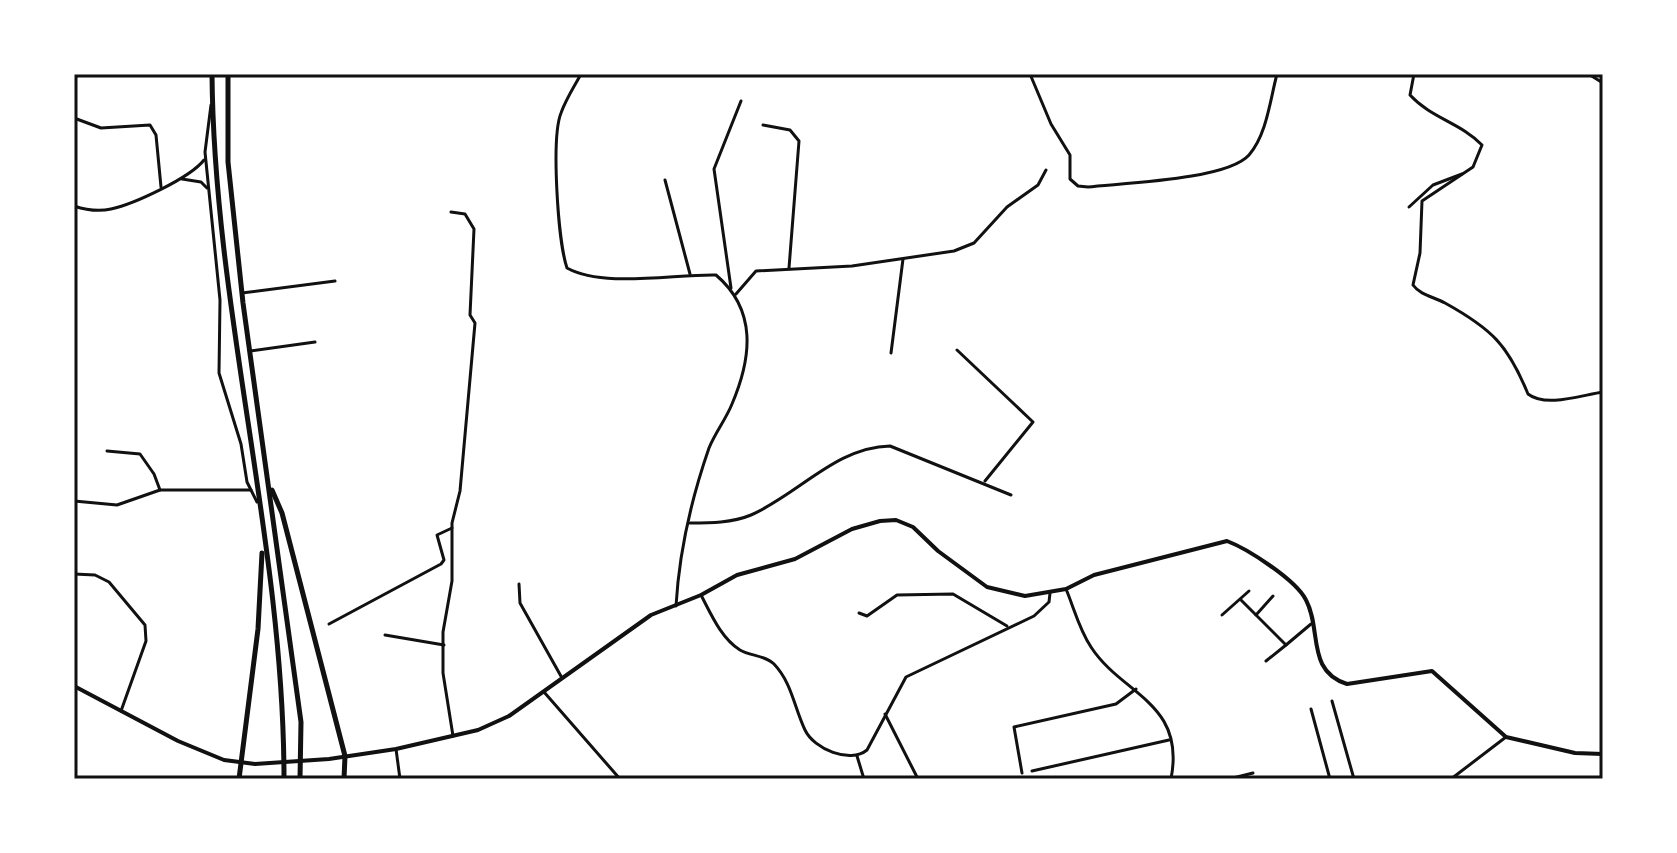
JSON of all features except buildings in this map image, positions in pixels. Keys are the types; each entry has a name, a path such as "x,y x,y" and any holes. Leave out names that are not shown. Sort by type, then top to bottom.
{"main road":[{"path":"212,74 216,194 284,723 284,779"},
{"path":"228,74 228,162 242,293 301,722 300,779"},
{"path":"269,483 282,513 345,756 344,779"},
{"path":"239,779 238,762 258,629 263,544"}],"street":[{"path":"74,80 78,74"},
{"path":"581,74 559,116 556,182 561,250 567,268 578,275 716,275 736,294 748,325 743,371 732,404 710,447 690,523 677,578 676,606"},
{"path":"1030,74 1051,124 1070,155 1070,179 1084,187 1197,176 1247,157 1262,133 1277,74"},
{"path":"1414,74 1410,95 1425,112 1474,136 1482,145 1473,167 1422,201 1420,253 1413,285 1418,291 1448,304 1503,343 1528,394 1534,399 1603,392"},
{"path":"1578,74 1590,75 1603,83"},
{"path":"213,100 205,158 220,300 219,373 257,502"},
{"path":"731,288 714,169 741,101"},
{"path":"74,118 101,128 150,125 156,135 161,187"},
{"path":"763,125 790,130 799,141 789,268"},
{"path":"74,206 97,211 112,209 178,179 205,158"},
{"path":"736,294 756,271 852,266 954,251 974,243 1007,207 1038,185 1046,170"},
{"path":"1409,207 1433,185 1465,173"},
{"path":"178,179 201,182 207,188"},
{"path":"665,180 690,274"},
{"path":"451,212 465,214 471,219 474,229 470,315 475,323 460,491 453,527 452,581 443,632 443,673 453,736"},
{"path":"891,353 903,259"},
{"path":"242,293 335,281"},
{"path":"250,351 315,342"},
{"path":"957,350 1033,422 984,481"},
{"path":"690,523 719,523 751,515 822,470 870,446 890,446 984,481 1011,495"},
{"path":"107,451 140,454 154,474 160,490"},
{"path":"74,501 117,505 160,490 251,490"},
{"path":"74,686 207,755 238,762 255,764 329,759 396,749 478,730 509,716 651,615 701,595 737,575 795,559 866,524 896,520 913,527 938,551 987,587 1025,596 1066,589 1094,575 1220,540 1250,552 1300,592 1308,604 1320,663 1334,680 1347,684 1432,671 1506,737 1575,753 1603,754"},
{"path":"329,624 441,564 444,560 437,535 453,527"},
{"path":"74,574 95,575 109,582 145,625 146,641 121,711"},
{"path":"519,584 520,603 562,678"},
{"path":"1066,589 1090,647 1150,702 1170,739 1174,755 1171,779"},
{"path":"1222,615 1249,591"},
{"path":"701,595 723,635 740,650 772,662 792,690 806,733 827,750 848,757 867,750 906,677 1034,616 1049,602 1050,593"},
{"path":"859,613 867,616 897,595 953,594 1009,627"},
{"path":"1256,615 1273,596"},
{"path":"1241,600 1286,645"},
{"path":"1266,661 1311,624"},
{"path":"385,635 444,645"},
{"path":"1022,773 1014,727 1116,704 1136,689"},
{"path":"544,692 620,779"},
{"path":"1332,701 1354,779"},
{"path":"1311,709 1330,779"},
{"path":"885,714 918,779"},
{"path":"1451,779 1506,737"},
{"path":"1032,771 1170,739"},
{"path":"396,749 400,779"},
{"path":"857,756 864,779"},
{"path":"1229,779 1253,773"}]}
